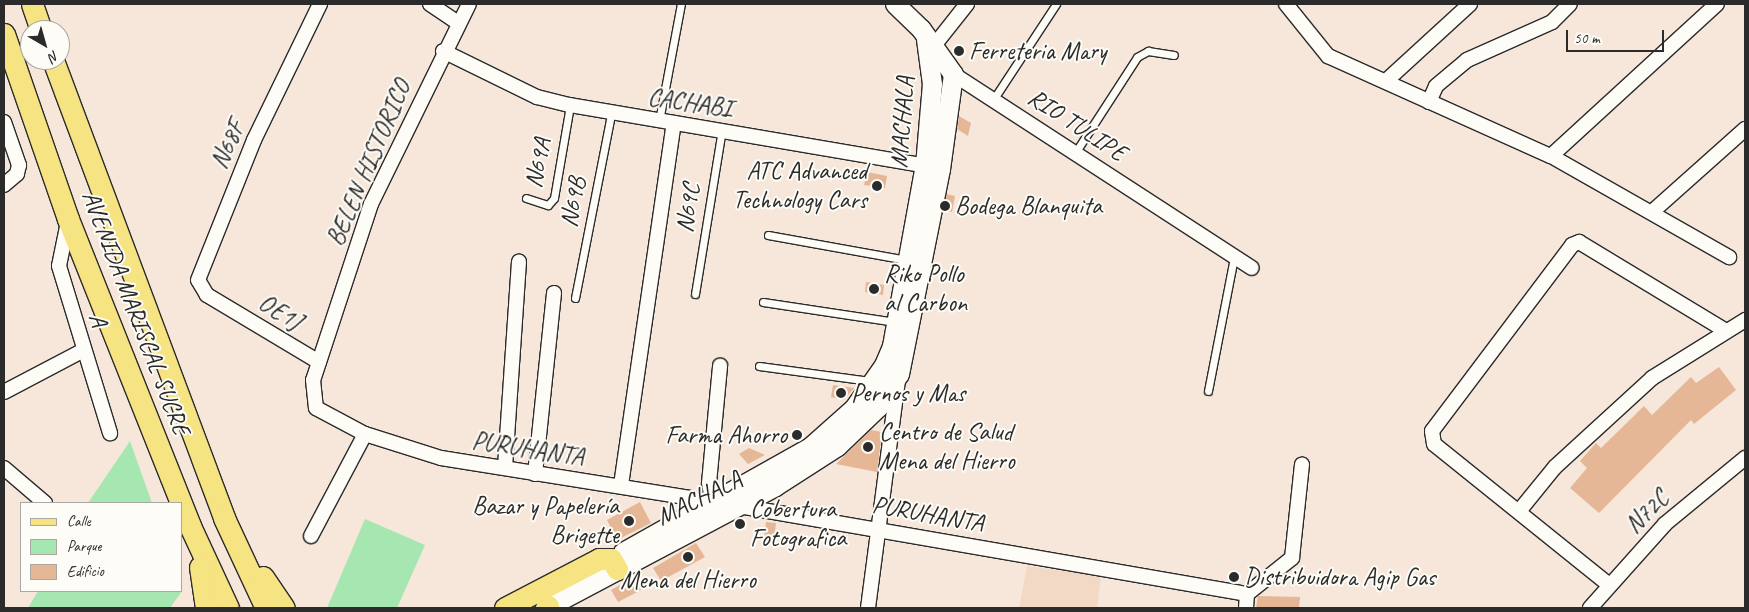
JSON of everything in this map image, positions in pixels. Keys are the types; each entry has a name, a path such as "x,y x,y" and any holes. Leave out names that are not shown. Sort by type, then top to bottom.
{"main road":[{"path":"32,4 38,20"},
{"name":"RIO TULIPE","path":"897,4 930,42 953,74"},
{"name":"MACHALA","path":"891,369 896,322 908,260 933,167 930,42"},
{"name":"AVENIDA MARISCAL SUCRE","path":"5,46 68,219 180,502"},
{"name":"AVENIDA MARISCAL SUCRE","path":"57,70 224,518"},
{"name":"MACHALA","path":"522,608 740,506 837,446 878,407 891,369 953,74"},
{"name":"MACHALA","path":"547,608 712,501 810,447 854,408 872,381 891,369"},
{"name":"AVENIDA MARISCAL SUCRE","path":"182,506 228,608"},
{"path":"224,518 266,608"},
{"path":"224,518 284,608"},
{"path":"190,526 206,608"},
{"path":"505,608 591,562 614,564"}],"street":[{"name":"N68F","path":"218,301 200,287 201,266 254,140 320,4"},
{"path":"430,4 458,23"},
{"name":"BELEN HISTORICO","path":"314,404 313,380 370,204 443,51 469,4"},
{"path":"930,42 967,4"},
{"path":"1286,4 1328,56 1551,156 1728,257"},
{"path":"1386,81 1470,4"},
{"path":"1428,102 1436,86 1467,60 1552,22 1570,4"},
{"path":"1551,156 1716,4"},
{"name":"CACHABI","path":"443,51 537,97 570,105 611,114 722,130 933,167"},
{"name":"RIO TULIPE","path":"953,74 1252,268"},
{"path":"4,122 19,165 17,174 4,185"},
{"path":"621,485 674,123"},
{"path":"1652,212 1745,129"},
{"name":"A","path":"68,219 59,266 110,433"},
{"path":"1608,584 1520,510 1434,444 1432,432 1572,245 1586,243 1726,331"},
{"path":"505,467 519,260"},
{"path":"536,474 554,293"},
{"name":"OE1J","path":"218,301 319,362"},
{"path":"1520,510 1555,467 1652,378 1745,320"},
{"path":"4,392 84,350"},
{"path":"712,501 709,482 720,366"},
{"path":"868,608 878,529 891,369"},
{"name":"PURUHANTA","path":"314,404 326,417 365,434 441,458 505,467 536,474 621,485 878,529 1247,601 1292,558 1302,465"},
{"path":"311,536 365,434"},
{"name":"N72C","path":"1590,608 1608,584 1701,491 1745,458"},
{"path":"4,468 45,502"}],"lane":[{"path":"659,121 681,4"},
{"path":"992,100 1056,4"},
{"path":"1075,153 1137,58 1148,51 1174,55"},
{"name":"N69A","path":"526,198 539,205 548,205 554,198 570,105"},
{"name":"N69B","path":"575,298 611,114"},
{"name":"N69C","path":"695,294 722,130"},
{"path":"768,235 908,260"},
{"path":"1208,391 1234,256"},
{"path":"764,302 896,322"},
{"path":"759,366 872,381"}],"shaded area":[{"path":"1027,566 1101,576 1097,608 1019,608"}],"green space":[{"path":"130,441 152,502 89,502"},
{"path":"365,519 425,545 397,608 327,608"},
{"path":"37,592 181,592 170,608 28,608"}],"building":[{"path":"959,116 971,123 968,136 957,129"},
{"name":"ATC Advanced Technology Cars","path":"867,172 887,176 885,188 864,185"},
{"path":"946,194 955,196 952,212 943,210"},
{"name":"Riko Pollo al Carbon","path":"866,282 884,285 883,295 865,292"},
{"path":"1719,367 1736,390 1694,424 1691,420 1599,513 1570,488 1587,468 1580,461 1596,443 1601,448 1644,406 1652,415 1691,377 1696,383"},
{"name":"Pernos y Mas","path":"833,385 854,388 844,400 831,397"},
{"name":"Centro de Salud Mena del Hierro","path":"871,430 882,432 877,472 836,464"},
{"path":"749,448 765,455 748,464 739,454"},
{"name":"Bazar y Papelería Brigette","path":"640,502 651,523 617,540 607,520"},
{"path":"766,522 776,523 774,540 764,539"},
{"path":"696,543 705,557 661,581 653,568"},
{"path":"634,577 641,590 618,602 611,590"},
{"path":"1258,596 1300,597 1299,608 1256,608"}],"place":[{"name":"Ferreteria Mary","path":"959,51"},
{"name":"ATC Advanced Technology Cars","path":"877,186"},
{"name":"Bodega Blanquita","path":"945,206"},
{"name":"Riko Pollo al Carbon","path":"874,289"},
{"name":"Pernos y Mas","path":"841,393"},
{"name":"Farma Ahorro","path":"797,435"},
{"name":"Centro de Salud Mena del Hierro","path":"868,447"},
{"name":"Bazar y Papelería Brigette","path":"629,521"},
{"name":"Cobertura Fotografica","path":"740,524"},
{"name":"Mena del Hierro","path":"688,557"},
{"name":"Distribuidora Agip Gas","path":"1234,577"}]}
